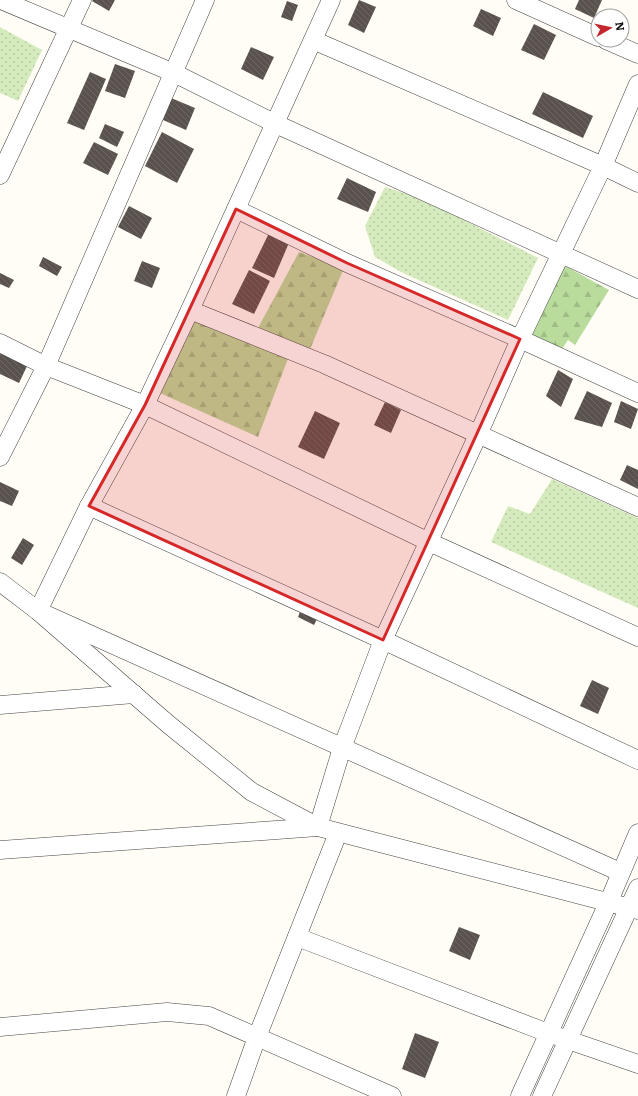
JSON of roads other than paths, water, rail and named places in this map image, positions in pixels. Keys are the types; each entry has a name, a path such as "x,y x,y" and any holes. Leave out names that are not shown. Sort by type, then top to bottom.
{"street":[{"path":"1,0 69,30 174,73 276,124 638,288"},
{"path":"0,175 7,143 69,30 82,0"},
{"path":"0,457 46,366 205,0"},
{"path":"38,611 89,506 145,405 332,0"},
{"path":"516,0 590,33"},
{"path":"314,40 603,166 638,183"},
{"path":"624,48 638,54"},
{"path":"318,827 342,748 383,640 478,435 520,338 603,166 638,84"},
{"path":"236,209 347,264 520,338 638,393"},
{"path":"190,310 324,364 638,507"},
{"path":"0,343 46,366 145,405 428,541 638,637"},
{"path":"89,506 383,640 638,760"},
{"path":"0,582 38,611 168,724 252,792 318,827 634,908"},
{"path":"38,611 620,872"},
{"path":"0,705 134,694"},
{"path":"0,850 318,827"},
{"path":"236,1096 257,1037 338,833"},
{"path":"520,1096 609,901 620,872 638,833"},
{"path":"542,1096 568,1040 634,908 638,888"},
{"path":"297,937 548,1034 638,1064"},
{"path":"0,1027 166,1012 208,1016 392,1096"}]}
